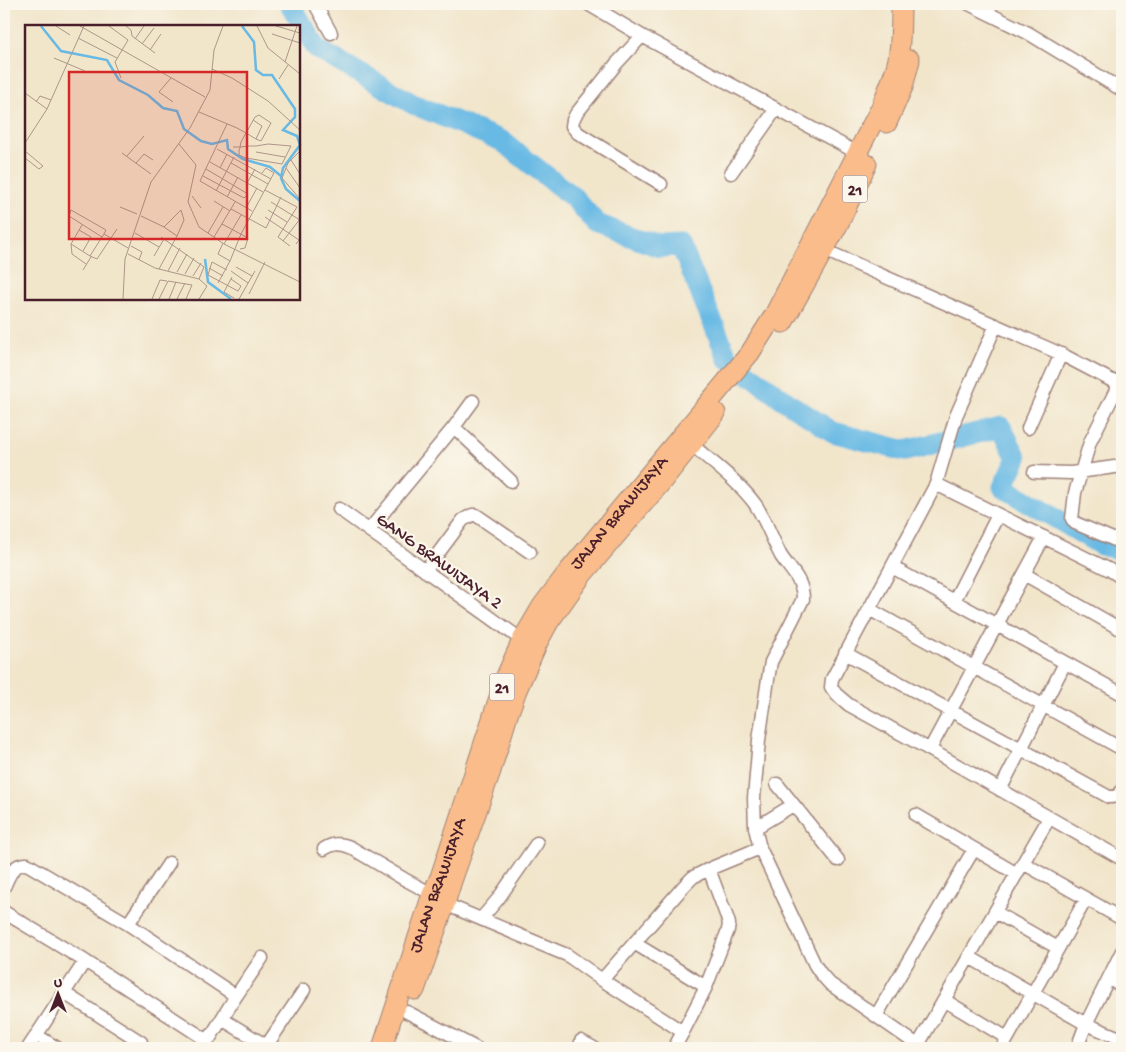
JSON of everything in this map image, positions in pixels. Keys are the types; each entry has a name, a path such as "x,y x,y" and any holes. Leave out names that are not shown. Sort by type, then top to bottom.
{"highway":[{"name":"JALAN BRAWIJAYA","path":"754,357 765,352 838,226 894,76 900,43 901,4"},
{"name":"JALAN BRAWIJAYA","path":"396,1048 472,781 497,701 522,640 542,606 567,573 754,357 773,317 904,87 912,51 914,4"},
{"name":"JALAN BRAWIJAYA","path":"382,1048 442,889 491,772 514,698 538,642 549,622 578,582 691,444 728,388"}],"street":[{"path":"315,4 331,34"},
{"path":"588,4 642,36 864,157"},
{"path":"969,4 1028,32 1122,90"},
{"path":"642,36 576,114 572,126 578,133 661,184"},
{"path":"731,173 776,109"},
{"path":"824,250 1061,354 1121,383 1090,442 1075,493 1072,518 1075,523 1122,542"},
{"path":"996,325 956,416 936,484 832,679 831,686 836,694 848,705 930,749 1049,818 1121,855"},
{"path":"1028,428 1061,354"},
{"path":"369,530 454,427 473,400"},
{"path":"454,427 511,481"},
{"path":"691,444 737,483 756,506 776,546 802,587 803,599 771,662 759,740 754,798 755,828 760,848 815,965 830,984 920,1047 944,1000 1049,818"},
{"path":"1034,472 1071,473 1122,466"},
{"path":"936,484 1110,570 1122,578"},
{"name":"GANG BRAWIJAYA 2","path":"339,509 522,640"},
{"path":"425,571 463,520 472,515 476,515 530,552"},
{"path":"954,601 998,515"},
{"path":"930,749 1044,537"},
{"path":"892,567 1122,694"},
{"path":"1024,574 1122,630"},
{"path":"869,609 1122,749"},
{"path":"846,653 1109,797 1118,796 1122,790"},
{"path":"1000,790 1065,663"},
{"path":"778,784 838,860"},
{"path":"755,828 793,805"},
{"path":"916,814 974,849 1086,899 1122,920"},
{"path":"481,920 537,843"},
{"path":"324,849 333,844 343,844 404,879 442,889 481,920 567,955 683,1032"},
{"path":"602,980 693,877 760,848"},
{"path":"876,1016 974,849"},
{"path":"4,887 11,872 22,863 27,864 128,924 236,996"},
{"path":"128,924 169,863"},
{"path":"674,1048 706,987 727,934 729,924 709,869"},
{"path":"944,1000 1004,1043 1086,899"},
{"path":"4,912 85,961 205,1045 262,958"},
{"path":"995,912 1058,948"},
{"path":"634,944 706,987"},
{"path":"1077,1048 1086,1024 1122,951"},
{"path":"969,957 1086,1024 1122,1039"},
{"path":"28,1048 85,961"},
{"path":"1108,979 1122,986"},
{"path":"222,1019 267,1048 304,990"},
{"path":"64,993 144,1046"},
{"path":"407,1012 476,1048"},
{"path":"36,1035 57,1048"},
{"path":"581,1041 594,1048"}],"waterway":[{"path":"290,4 317,49 413,104 502,141 574,198 597,224 659,247 681,246 728,359 791,405 833,432 905,451 1001,427 1017,458 1003,487 1101,545 1122,550"}]}
